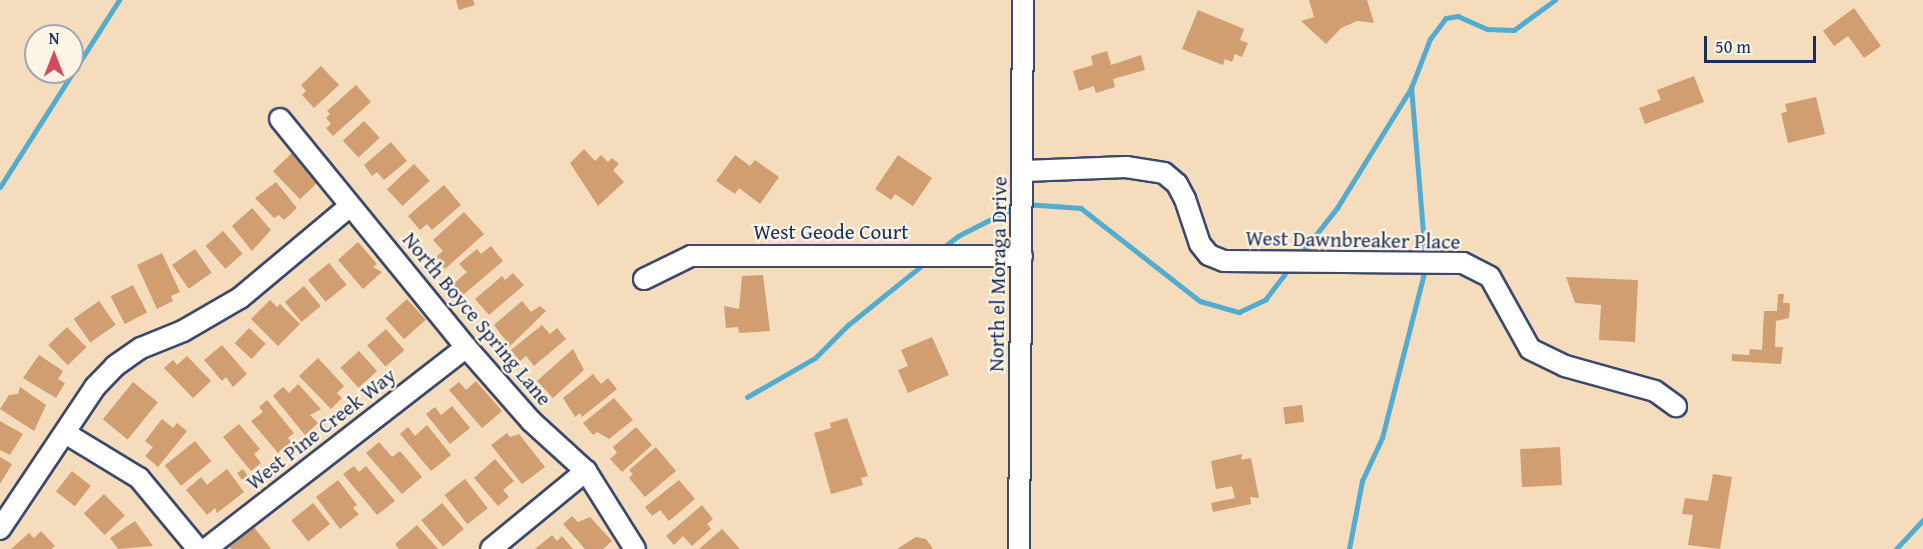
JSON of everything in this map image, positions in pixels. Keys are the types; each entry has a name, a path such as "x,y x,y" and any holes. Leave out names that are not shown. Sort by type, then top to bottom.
{"street":[{"name":"North el Moraga Drive","path":"1019,549 1024,171 1023,0"},
{"name":"North Boyce Spring Lane","path":"280,119 465,347 531,421 586,471 635,549"},
{"name":"West Dawnbreaker Place","path":"1024,171 1126,167 1164,173 1177,184 1185,199 1200,244 1209,255 1224,261 1470,265 1490,277 1530,348 1565,366 1655,391 1676,406"},
{"path":"0,529 95,387 115,366 141,348 183,331 240,298 350,206"},
{"name":"West Geode Court","path":"644,279 690,256 1022,256"},
{"name":"West Pine Creek Way","path":"206,549 465,347"},
{"path":"64,433 139,478 198,549"},
{"path":"491,549 586,471"}],"building":[{"path":"456,0 473,0 475,5 459,10"},
{"path":"1309,0 1367,0 1374,23 1357,21 1341,28 1326,44 1301,21 1314,17"},
{"path":"1854,8 1881,46 1864,58 1848,36 1834,46 1823,31"},
{"path":"1198,10 1244,29 1240,40 1248,43 1242,57 1235,54 1232,62 1225,59 1223,65 1182,49"},
{"path":"1107,51 1111,65 1141,55 1145,70 1113,79 1115,87 1096,93 1094,86 1079,91 1073,71 1093,65 1091,56"},
{"path":"321,66 339,85 314,108 302,95 306,91 301,85"},
{"path":"1694,76 1704,102 1645,124 1639,108 1661,100 1657,90"},
{"path":"356,85 371,102 333,136 326,128 331,124 326,118 330,114 327,111"},
{"path":"1816,97 1825,134 1788,143 1781,113 1787,112 1785,104"},
{"path":"364,121 380,138 358,158 343,141"},
{"path":"391,142 407,161 384,180 377,172 372,176 364,165"},
{"path":"296,149 323,177 300,199 273,171"},
{"path":"584,149 595,161 601,155 608,162 612,158 619,164 613,170 624,182 598,206 570,163"},
{"path":"735,155 750,166 755,160 779,177 760,204 739,188 735,194 716,181"},
{"path":"898,155 932,178 913,206 895,194 891,200 875,189"},
{"path":"414,164 430,181 403,206 387,189"},
{"path":"276,182 297,208 284,220 279,215 274,218 255,198"},
{"path":"444,185 461,205 432,230 427,224 420,230 408,216"},
{"path":"252,208 271,230 252,251 232,226"},
{"path":"464,212 484,234 445,269 435,258 443,251 433,240"},
{"path":"223,231 243,254 225,269 206,246"},
{"path":"358,242 377,264 373,267 382,272 363,289 338,260"},
{"path":"491,246 503,261 463,295 453,284 467,272 459,264 477,249 481,254"},
{"path":"195,249 212,273 189,289 172,265"},
{"path":"162,253 180,292 171,296 173,301 157,309 137,265"},
{"path":"329,263 347,285 326,302 308,280"},
{"path":"513,273 524,285 489,315 475,299 502,276 505,280"},
{"path":"763,275 770,331 739,333 738,327 726,328 724,306 739,309 742,276"},
{"path":"1566,277 1638,280 1635,342 1599,340 1601,305 1575,303"},
{"path":"133,285 147,313 125,324 111,296"},
{"path":"304,286 321,306 302,322 285,302"},
{"path":"1778,294 1784,294 1783,303 1790,303 1789,318 1776,321 1775,347 1783,347 1781,364 1732,361 1732,354 1749,355 1750,349 1762,350 1764,311 1777,311"},
{"path":"407,299 426,320 404,339 385,318"},
{"path":"270,300 277,307 280,304 300,324 278,346 251,319"},
{"path":"99,301 116,325 90,343 74,319"},
{"path":"522,301 531,312 540,306 546,311 510,346 494,325"},
{"path":"542,325 550,334 557,328 566,339 534,366 526,356 520,361 511,350"},
{"path":"67,327 86,347 68,365 48,345"},
{"path":"249,328 266,344 251,359 235,343"},
{"path":"386,329 404,350 386,367 367,345"},
{"path":"932,337 949,375 908,393 898,370 908,366 901,350"},
{"path":"222,345 247,374 233,387 226,377 222,381 204,360"},
{"path":"573,349 584,370 553,398 537,381"},
{"path":"359,351 377,371 358,388 340,368"},
{"path":"39,355 63,371 58,379 65,383 56,398 23,378"},
{"path":"187,356 211,381 193,398 164,368 173,360 177,365"},
{"path":"318,358 344,386 337,393 342,398 331,409 299,376"},
{"path":"593,374 601,384 608,378 617,389 582,417 580,413 575,417 563,398"},
{"path":"476,381 502,411 482,428 449,390 459,382 466,390"},
{"path":"133,382 158,402 128,439 103,419"},
{"path":"298,384 321,409 310,415 318,423 305,435 273,396 283,387 289,393"},
{"path":"20,387 46,405 34,431 0,409 9,395 18,394"},
{"path":"614,398 633,420 609,439 597,432 593,435 583,423"},
{"path":"267,400 294,433 288,438 291,442 278,453 251,421 263,412 259,407"},
{"path":"1302,405 1304,422 1285,424 1283,407"},
{"path":"452,406 470,428 450,444 426,414 435,407 441,415"},
{"path":"847,418 868,476 861,478 863,485 831,494 814,433 831,428 830,423"},
{"path":"162,419 173,428 177,423 187,431 158,467 145,456 153,447 145,441"},
{"path":"0,421 23,434 10,455 0,450"},
{"path":"239,424 260,449 254,454 261,463 251,471 223,437"},
{"path":"427,425 451,455 431,471 400,434 408,427 415,436"},
{"path":"636,427 652,445 622,472 610,459 617,453 613,447"},
{"path":"507,433 510,437 519,434 545,467 522,484 491,445"},
{"path":"195,441 211,461 181,486 165,466"},
{"path":"379,442 392,457 400,451 422,477 402,494 366,453"},
{"path":"656,447 676,471 645,497 629,478 633,474 629,470"},
{"path":"1560,447 1562,485 1522,487 1520,449"},
{"path":"1242,454 1241,460 1251,458 1259,498 1250,497 1251,504 1213,512 1211,503 1235,498 1232,486 1216,489 1211,461"},
{"path":"0,457 12,464 0,484"},
{"path":"495,459 514,481 503,490 509,497 498,506 474,478"},
{"path":"354,466 359,472 366,466 395,501 377,515 343,474"},
{"path":"227,469 244,492 217,513 215,508 207,515 186,490 201,477 207,485"},
{"path":"243,469 249,478 243,482 237,473"},
{"path":"72,471 91,486 75,506 56,491"},
{"path":"1713,474 1732,477 1720,549 1688,545 1693,515 1682,514 1685,498 1708,501"},
{"path":"465,479 488,508 467,524 445,495"},
{"path":"338,480 357,505 353,508 359,514 340,529 316,497"},
{"path":"679,480 695,499 669,521 660,510 652,516 645,507"},
{"path":"104,494 125,516 105,535 84,513"},
{"path":"313,503 330,524 308,542 291,521"},
{"path":"442,503 464,529 443,546 421,520"},
{"path":"702,505 713,519 707,524 711,529 692,546 683,536 674,545 666,536"},
{"path":"572,516 578,522 590,517 612,541 603,549 585,549 563,524"},
{"path":"135,521 153,546 118,549 110,538"},
{"path":"417,525 438,549 399,549 395,544"},
{"path":"254,527 271,549 231,549 230,547"},
{"path":"722,529 740,549 699,549"},
{"path":"41,531 55,546 51,549 11,549 29,533 34,538"},
{"path":"552,535 557,541 562,536 573,549 535,549"},
{"path":"916,537 926,539 933,549 897,549"}],"waterway":[{"path":"0,187 119,0"},
{"path":"1425,257 1411,88 1430,39 1446,18 1458,16 1487,29 1514,30 1555,0"},
{"path":"1300,255 1337,208 1411,88"},
{"path":"1025,204 1081,208 1200,301 1239,312 1265,300 1291,266"},
{"path":"941,249 958,236 1017,206"},
{"path":"747,397 815,358 848,325 926,262"},
{"path":"1349,549 1362,481 1382,438 1425,269"},
{"path":"1896,549 1923,520"}]}
